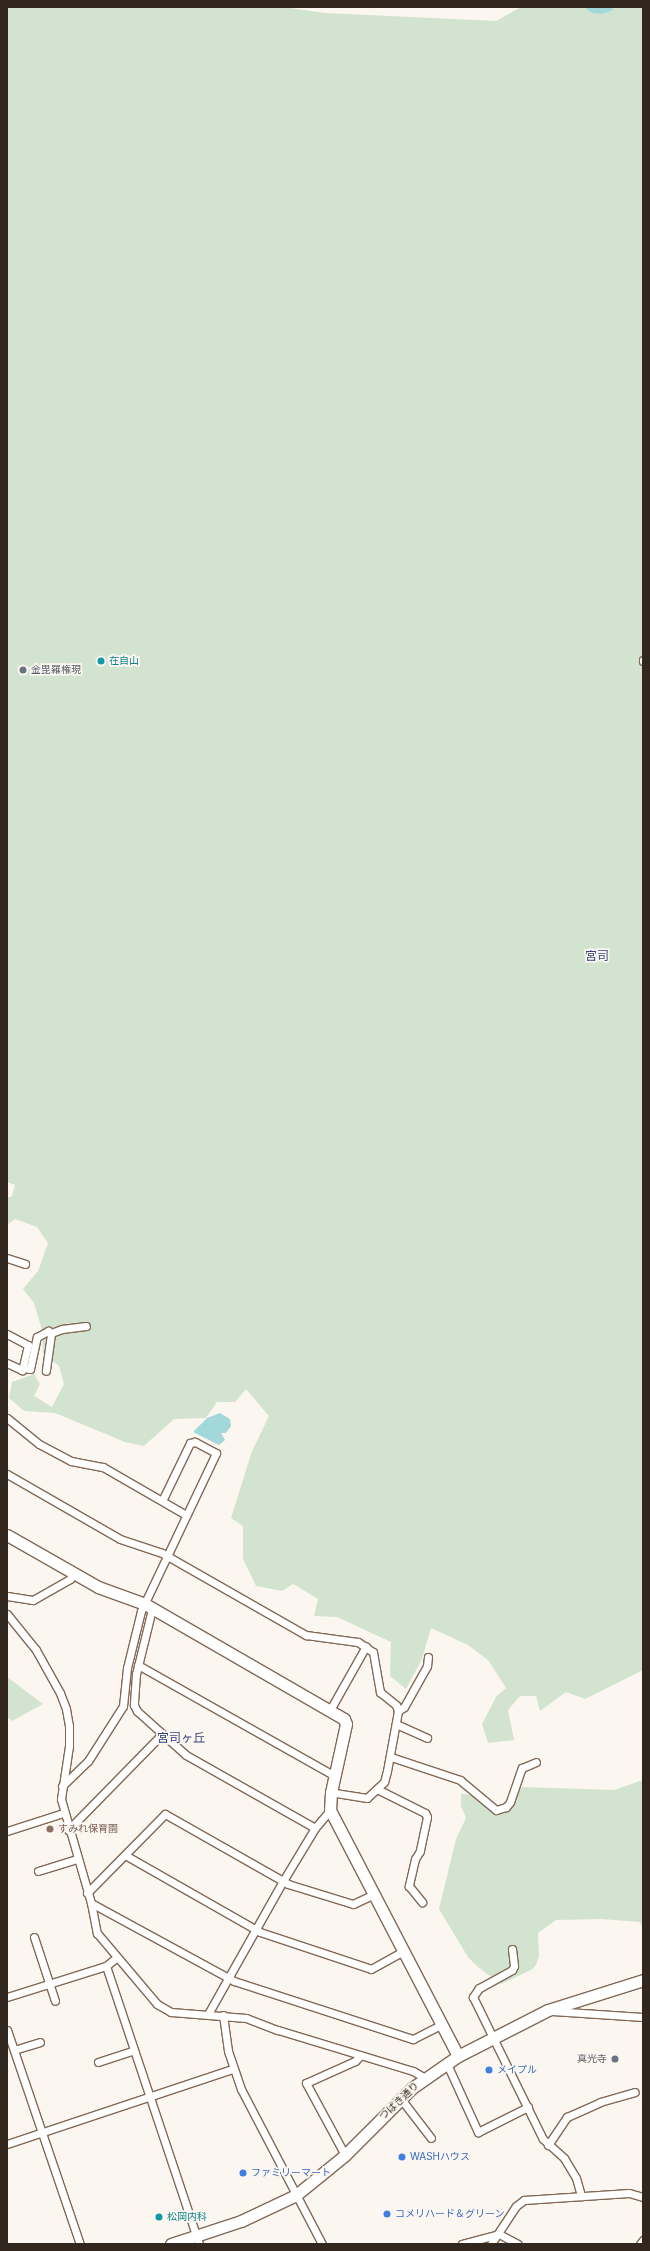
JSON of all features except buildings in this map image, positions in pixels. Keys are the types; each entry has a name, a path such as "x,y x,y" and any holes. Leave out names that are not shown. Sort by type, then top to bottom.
{"street":[{"path":"7,1258 25,1264"},
{"path":"7,1363 22,1370 24,1368 30,1369 37,1337 48,1331 51,1333 62,1329 86,1326"},
{"path":"46,1371 51,1333"},
{"path":"7,1334 28,1345 24,1368"},
{"path":"7,1418 39,1444 71,1461 103,1468 186,1515"},
{"path":"62,1786 88,1761 123,1706 127,1668 148,1606 186,1515 216,1453 195,1442 190,1443 162,1501"},
{"path":"7,1474 120,1539 168,1556 306,1635 358,1642 373,1652 380,1692 396,1705 398,1711 391,1757 384,1782 367,1798 331,1792"},
{"path":"7,1535 98,1587 148,1606 341,1716 346,1724 331,1792 330,1810 458,2056"},
{"path":"7,1596 33,1600 70,1579 73,1573"},
{"path":"148,1606 138,1665 134,1705 161,1735 186,1756 315,1828"},
{"path":"7,1614 36,1650 60,1693 66,1709 69,1726 69,1746 60,1799 91,1903 97,1933 116,1958 157,2004 171,2012 246,2018 413,2071 425,2078"},
{"path":"330,1710 366,1646"},
{"path":"398,1711 404,1707 426,1666 428,1656"},
{"path":"138,1665 335,1776"},
{"path":"396,1724 426,1738"},
{"path":"68,1830 161,1735"},
{"path":"391,1757 460,1780 496,1810 506,1807 510,1802 522,1768 536,1762"},
{"path":"377,1789 425,1813 427,1817 420,1851 415,1859 409,1886 422,1902"},
{"path":"208,2014 283,1881 315,1828 330,1810"},
{"path":"7,1831 63,1813"},
{"path":"87,1893 165,1814 283,1881 353,1904 374,1894"},
{"path":"125,1855 256,1929 371,1969 404,1951"},
{"path":"38,1871 77,1859"},
{"path":"91,1903 229,1978 412,2039 442,2024"},
{"path":"34,1937 55,2002"},
{"path":"512,1949 514,1966 512,1970 479,1988 473,1997 543,2139 564,2158 576,2178 580,2196"},
{"path":"7,1997 106,1966 116,1958"},
{"path":"106,1966 197,2240"},
{"name":"つばき通り","path":"171,2244 197,2240 260,2214 296,2195 345,2155 401,2099 425,2078 458,2056 548,2010 643,1980"},
{"path":"548,2010 643,2017"},
{"path":"223,2015 232,2070 322,2244"},
{"path":"7,2030 80,2244"},
{"path":"14,2050 40,2042"},
{"path":"98,2062 134,2050"},
{"path":"345,2155 306,2083 355,2061 361,2055"},
{"path":"447,2064 478,2132 528,2107"},
{"path":"7,2144 232,2070"},
{"path":"548,2145 568,2117 600,2102 635,2092"},
{"path":"401,2099 431,2138"},
{"path":"491,2244 516,2206 524,2200 580,2196 606,2196 629,2193 643,2197"},
{"path":"462,2244 499,2234 518,2244"},
{"path":"640,2244 643,2240"}],"green space":[{"path":"7,7 283,7 325,13 496,21 521,7 643,7 643,1670 585,1699 566,1692 540,1711 536,1696 520,1696 508,1710 514,1740 488,1743 482,1724 496,1697 506,1688 488,1660 468,1645 431,1628 422,1659 406,1689 390,1676 391,1642 337,1617 314,1616 318,1599 293,1584 282,1591 256,1586 243,1559 243,1526 231,1518 252,1451 269,1416 246,1389 235,1402 217,1402 206,1418 174,1419 144,1446 125,1442 55,1413 24,1411 9,1398 12,1382 34,1374 40,1384 34,1396 52,1407 64,1384 59,1366 43,1353 42,1330 34,1303 23,1289 38,1271 48,1243 37,1227 15,1219 7,1225 7,1198 12,1196 15,1185 7,1182"},
{"path":"7,1677 43,1704 12,1721 7,1717"},
{"path":"643,1780 643,1928 640,1922 601,1919 556,1920 538,1933 539,1956 536,1965 531,1970 501,1984 479,1968 468,1957 439,1909 456,1839 466,1818 461,1806 461,1794 476,1795 490,1808 504,1814 522,1787 614,1790"}],"water":[{"path":"584,7 612,7 613,10 602,14 592,13"},
{"path":"220,1413 230,1419 231,1426 226,1433 221,1433 225,1440 219,1445 193,1432 207,1418"}],"place":[{"name":"在自山","path":"101,661"},
{"name":"金毘羅権現","path":"23,670"},
{"name":"すみれ保育園","path":"50,1829"},
{"name":"真光寺","path":"615,2059"},
{"name":"メイプル","path":"489,2070"},
{"name":"WASHハウス","path":"402,2157"},
{"name":"ファミリーマート","path":"243,2173"},
{"name":"コメリハード＆グリーン","path":"387,2214"},
{"name":"松岡内科","path":"159,2217"}],"district":[{"name":"宮司","path":"597,956"},
{"name":"宮司ヶ丘","path":"181,1738"}]}
